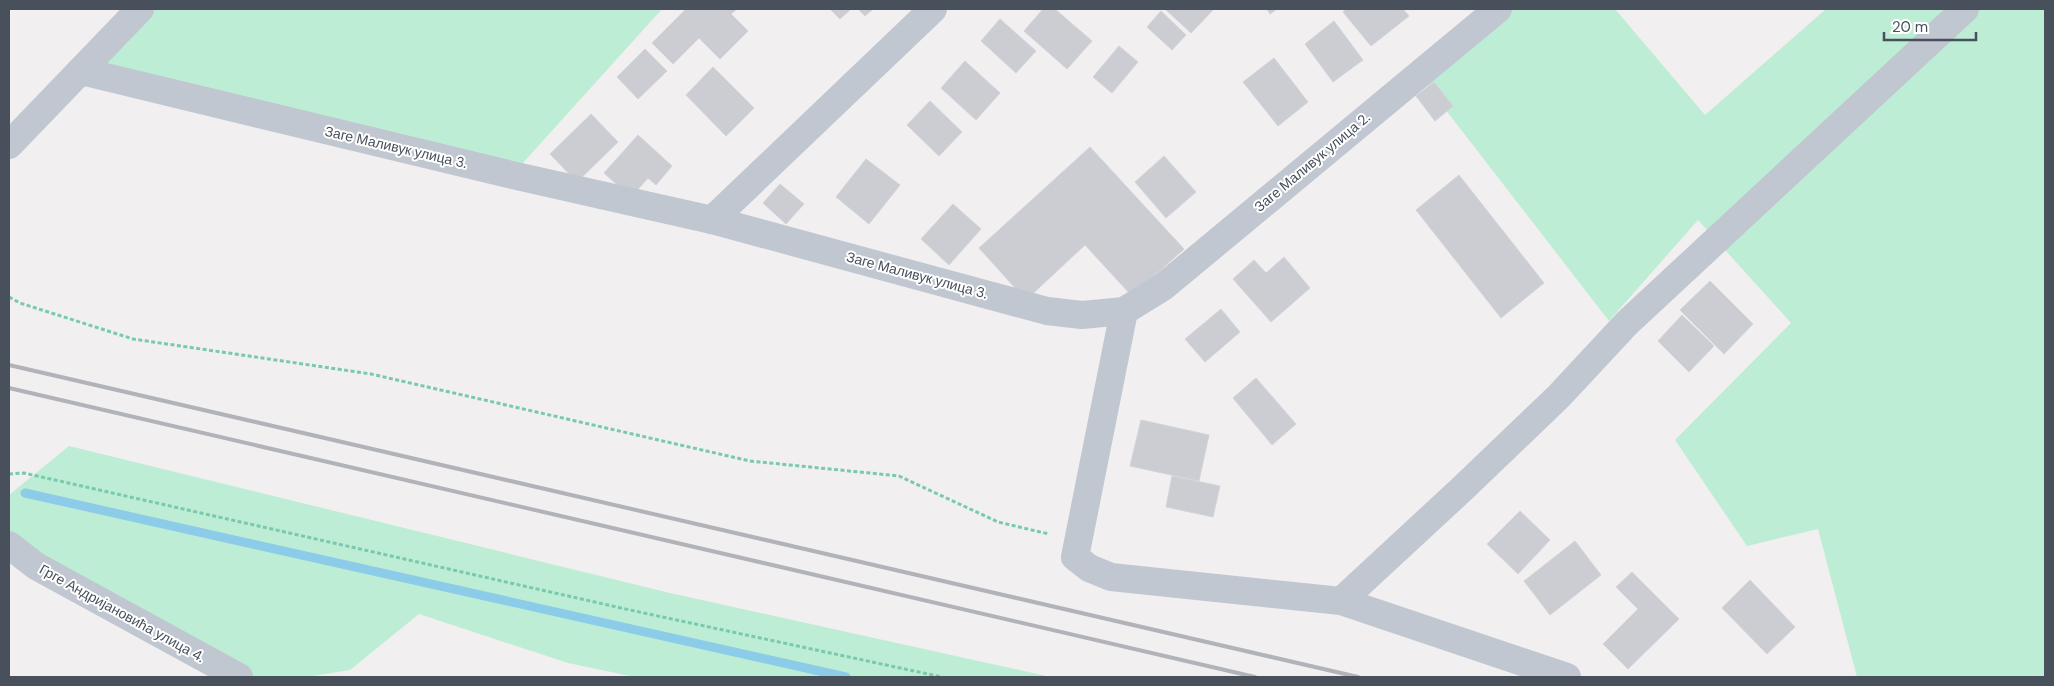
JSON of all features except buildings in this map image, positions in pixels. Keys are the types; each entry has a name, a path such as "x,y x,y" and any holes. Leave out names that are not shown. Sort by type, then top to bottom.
{"street":[{"path":"9,145 140,9"},
{"path":"712,220 933,9"},
{"name":"Заге Маливук улица 2.","path":"1124,311 1163,287 1498,9"},
{"path":"1341,601 1552,402 1627,323 1965,9"},
{"name":"Заге Маливук улица 3.","path":"80,71 712,220 1047,310 1082,316 1124,311"},
{"path":"1124,311 1075,556 1089,568 1111,577 1341,601 1568,677"},
{"name":"Грге Андријановића улица 4.","path":"9,546 36,566 239,677"}],"path":[{"path":"9,297 20,303 134,340 371,374 750,461 899,476 998,522 1078,540"},
{"path":"9,474 24,473 630,610 942,677"}],"green space":[{"path":"141,9 662,9 512,175 81,71"},
{"path":"1498,9 1615,9 1705,115 1826,9 2045,9 2045,677 1857,677 1818,529 1747,546 1675,440 1791,323 1698,220 1609,321 1418,74"},
{"path":"69,446 670,593 1051,677 635,677 568,663 419,614 350,670 306,677 238,677 9,541 9,495"}],"waterway":[{"path":"25,493 846,677"}],"railway":[{"path":"9,365 1358,677"},
{"path":"9,388 1255,677"}]}
